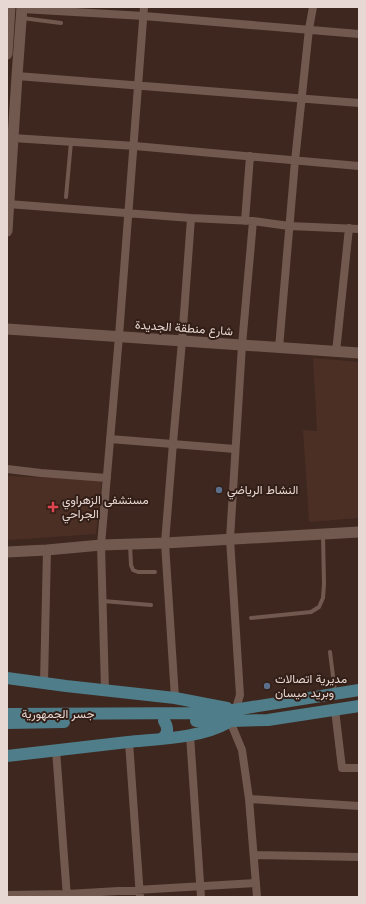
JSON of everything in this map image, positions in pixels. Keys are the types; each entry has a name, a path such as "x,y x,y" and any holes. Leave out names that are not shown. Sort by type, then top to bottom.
{"main road":[{"path":"7,678 175,698 222,706 232,716"},
{"path":"109,718 164,721 232,716 359,690"},
{"path":"109,718 208,713 268,720 359,706"},
{"name":"جسر الجمهورية","path":"7,714 109,718"},
{"path":"7,756 190,735 220,727 232,716"},
{"name":"جسر الجمهورية","path":"7,723 109,718"},
{"path":"161,739 166,735 168,729 164,721"}],"street":[{"path":"7,54 10,7"},
{"path":"105,690 101,545 119,336 144,7"},
{"path":"279,348 294,161 309,29 313,7"},
{"path":"7,230 22,11 110,11 144,16 359,34"},
{"path":"17,76 359,103"},
{"path":"13,138 133,146 359,166"},
{"path":"250,156 249,221 230,539 240,695 232,716 242,750 249,799 258,897"},
{"path":"8,204 249,221 289,226 359,229"},
{"path":"175,698 165,543 191,218"},
{"path":"336,352 349,228"},
{"name":"شارع منطقة الجديدة","path":"7,329 359,354"},
{"path":"110,439 235,449"},
{"path":"7,469 107,478"},
{"path":"7,552 101,545 165,543 359,532"},
{"path":"44,683 46,550"},
{"path":"335,710 342,768 359,768"},
{"path":"190,735 201,897"},
{"path":"129,742 140,894"},
{"path":"56,750 67,896"},
{"path":"249,799 359,806"},
{"path":"254,855 359,858"},
{"path":"7,895 67,896 140,894 200,887 256,883"}],"lane":[{"path":"22,11 61,23"},
{"path":"66,197 71,142"},
{"path":"251,618 310,612 319,607 323,598 324,584 322,534"},
{"path":"130,544 131,565 133,570 138,572 155,572"},
{"path":"102,601 150,605"},
{"path":"330,652 336,694"}],"shaded area":[{"path":"313,358 359,362 359,518 309,522 303,430 317,431"},
{"name":"مستشفى الزهراوي الجراحي","path":"7,476 102,480 96,534 9,540 7,538"}],"place":[{"name":"النشاط الرياضي","path":"219,490"},
{"name":"مستشفى الزهراوي الجراحي","path":"53,507"},
{"name":"مديرية اتصالات وبريد ميسان","path":"267,686"}]}
